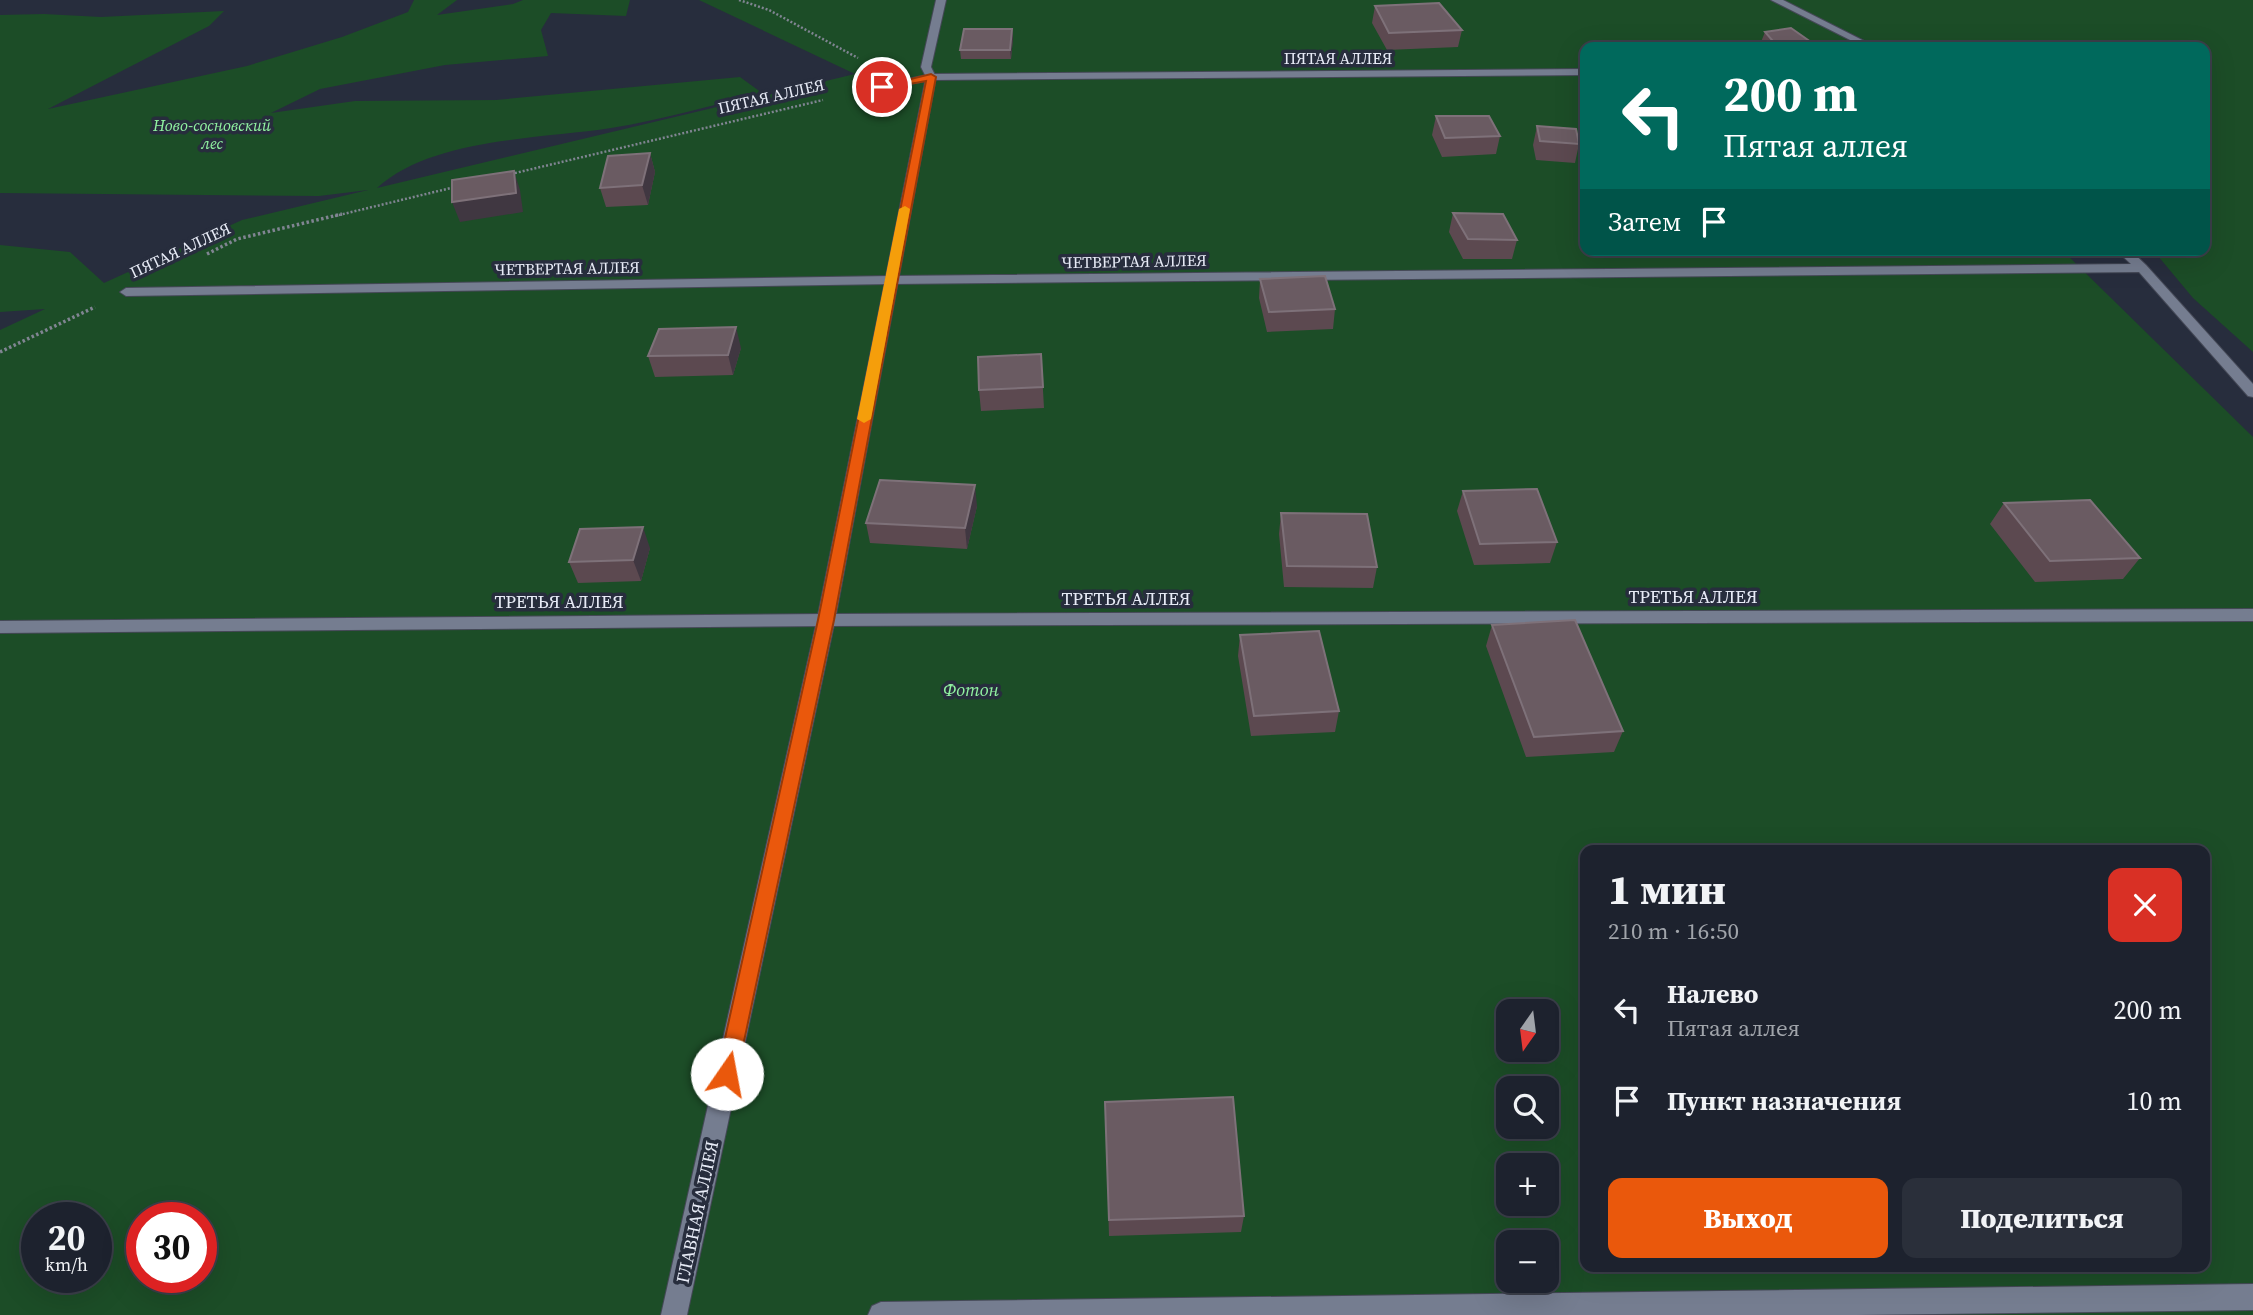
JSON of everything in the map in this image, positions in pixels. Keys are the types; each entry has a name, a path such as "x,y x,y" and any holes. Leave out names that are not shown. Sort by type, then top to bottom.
{"street":[{"name":"ГЛАВНАЯ АЛЛЕЯ","path":"674,1315 826,620 941,0"},
{"path":"1776,0 1861,42"},
{"name":"ПЯТАЯ АЛЛЕЯ","path":"858,91 929,72 1580,72"},
{"path":"2129,256 2253,393"},
{"name":"ЧЕТВЕРТАЯ АЛЛЕЯ","path":"125,292 2142,268"},
{"name":"ТРЕТЬЯ АЛЛЕЯ","path":"0,627 826,620 2253,615"},
{"path":"881,1315 2253,1297"}],"path":[{"path":"739,0 769,10 873,66 929,72"},
{"name":"ПЯТАЯ АЛЛЕЯ","path":"507,175 858,91"},
{"name":"ПЯТАЯ АЛЛЕЯ","path":"200,257 237,239 467,185"},
{"name":"ПЯТАЯ АЛЛЕЯ","path":"0,352 125,292"}],"green space":[{"name":"Фотон","path":"414,0 457,0 437,15 513,4 523,0 630,0 626,16 551,13 541,30 548,56 445,65 320,89 271,113 355,101 496,100 740,77 762,93 630,125 487,143 456,150 426,159 377,188 855,74 699,0 2253,0 2253,352 2193,298 2158,256 2210,256 2210,42 1869,42 1833,25 1849,42 1580,42 1580,256 2068,256 2253,437 2253,1315 0,1315 0,330 45,309 0,312 0,245 70,252 104,283 242,220 368,190 319,196 0,193 0,15 101,17 224,11 209,26 48,109 247,66 342,37 408,12"}],"building":[{"path":"1439,3 1462,30 1389,33 1375,6"},
{"path":"1791,28 1811,42 1774,42 1765,32"},
{"path":"964,29 1012,29 1010,50 960,50"},
{"path":"1436,116 1489,116 1500,136 1445,138"},
{"path":"1537,126 1576,129 1579,144 1540,141"},
{"path":"650,153 642,185 600,188 608,156"},
{"path":"514,171 516,193 452,202 452,180"},
{"path":"1453,213 1503,214 1517,240 1468,239"},
{"path":"1325,276 1335,309 1269,312 1260,279"},
{"path":"736,327 728,355 648,356 659,329"},
{"path":"1041,354 1043,387 979,390 978,357"},
{"path":"880,480 975,485 965,528 866,523"},
{"path":"1537,489 1557,542 1480,544 1463,491"},
{"path":"2090,500 2140,558 2050,561 2004,503"},
{"path":"1281,513 1367,514 1377,567 1287,566"},
{"path":"643,527 633,560 569,562 580,529"},
{"path":"1575,620 1623,731 1534,737 1492,625"},
{"path":"1319,631 1339,711 1254,716 1240,635"},
{"path":"1233,1097 1244,1216 1109,1220 1105,1102"}],"slow traffic":[{"path":"864,419 905,209"}],"route":[{"path":"727,1074 826,620 931,77 882,87"}],"park label":[{"name":"Ново-сосновский лес","path":"212,134"}]}
